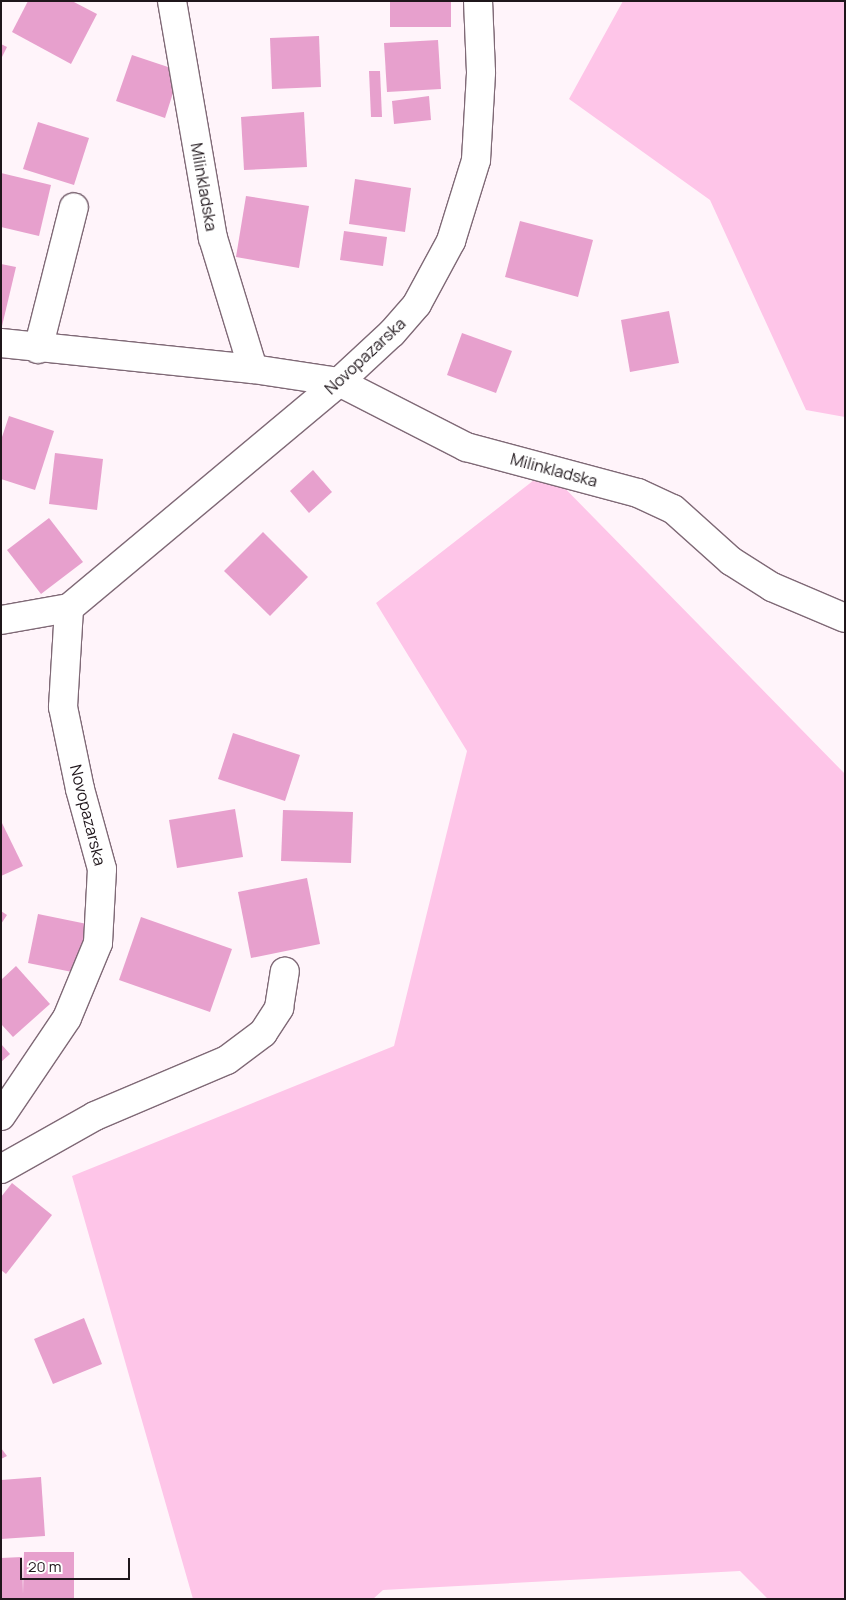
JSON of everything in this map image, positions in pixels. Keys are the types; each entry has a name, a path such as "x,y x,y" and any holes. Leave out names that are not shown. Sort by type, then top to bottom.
{"street":[{"name":"Milinkladska","path":"172,1 213,238 253,369"},
{"name":"Novopazarska","path":"1,1116 68,1018 98,943 102,869 80,789 63,707 69,608 338,382 392,333 417,304 451,241 476,160 480,72 478,1"},
{"path":"38,349 74,207"},
{"name":"Milinkladska","path":"1,343 38,349 253,369 338,382 466,448 638,493 673,510 731,561 772,588 840,616"},
{"path":"1,620 69,608"},
{"path":"1,1169 96,1116 227,1060 262,1033 279,1008 285,971"},
{"path":"1,1082 68,1018"}],"shaded area":[{"path":"623,1 845,1 845,417 806,410 710,200 569,99"},
{"path":"547,470 845,774 845,1599 768,1599 740,1571 383,1590 373,1599 193,1599 72,1176 394,1046 467,751 376,603"}],"building":[{"path":"28,1 72,1 97,14 71,64 12,32"},
{"path":"390,1 451,1 451,27 390,27"},
{"path":"319,36 321,87 272,89 270,38"},
{"path":"438,40 441,89 387,92 384,43"},
{"path":"1,44 7,47 1,59"},
{"path":"132,55 180,71 165,118 116,101"},
{"path":"369,71 380,71 382,117 371,117"},
{"path":"429,96 431,120 394,124 392,101"},
{"path":"304,112 307,167 244,170 241,117"},
{"path":"38,122 89,138 74,185 23,169"},
{"path":"1,173 51,185 39,236 1,227"},
{"path":"355,179 411,188 405,232 349,224"},
{"path":"246,196 309,206 299,268 236,257"},
{"path":"520,221 593,240 578,297 505,277"},
{"path":"344,231 387,237 383,266 340,260"},
{"path":"1,264 16,267 2,326 1,326"},
{"path":"669,311 679,363 630,372 621,320"},
{"path":"462,333 512,351 496,393 447,375"},
{"path":"9,416 54,431 35,490 1,479 1,440"},
{"path":"55,453 103,459 97,510 49,504"},
{"path":"313,470 332,492 309,513 290,491"},
{"path":"49,518 83,562 41,594 7,550"},
{"path":"263,532 308,577 270,616 224,571"},
{"path":"233,733 300,755 285,801 218,779"},
{"path":"235,809 243,857 177,868 169,820"},
{"path":"283,810 353,812 351,863 281,861"},
{"path":"1,821 23,866 1,876"},
{"path":"307,878 320,944 251,958 238,892"},
{"path":"1,911 7,915 1,924"},
{"path":"38,914 87,924 77,973 28,963"},
{"path":"141,917 232,949 210,1012 119,980"},
{"path":"16,966 50,1004 13,1037 1,1024 1,980"},
{"path":"1,1044 10,1054 1,1062"},
{"path":"12,1183 52,1215 6,1274 1,1270 1,1197"},
{"path":"84,1318 102,1364 53,1384 34,1339"},
{"path":"1,1448 7,1456 1,1459"},
{"path":"41,1477 45,1536 1,1539 1,1480"},
{"path":"24,1552 74,1552 74,1599 1,1599 1,1558 22,1557 23,1594"}]}
